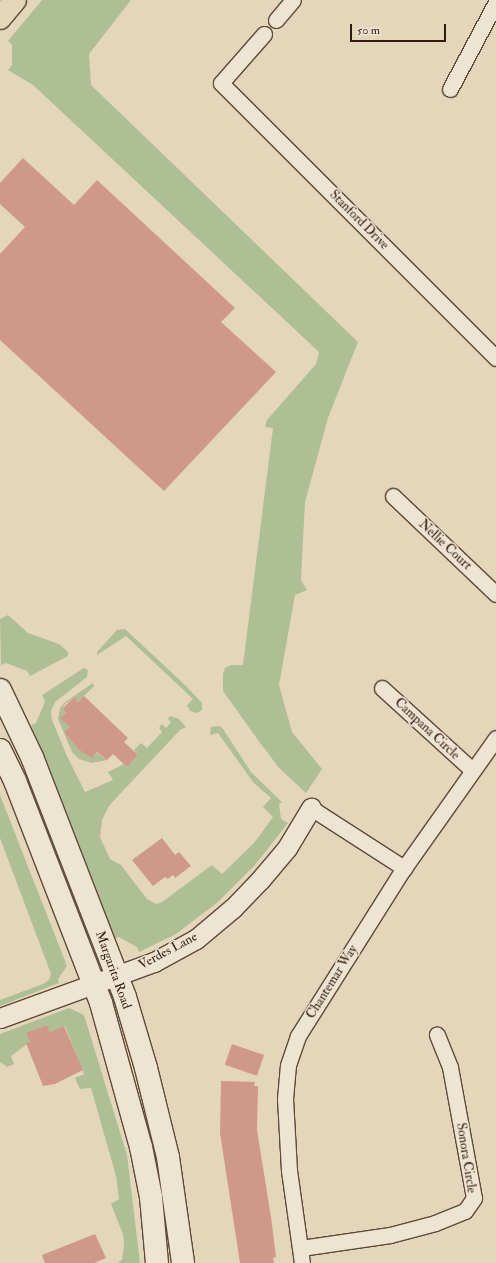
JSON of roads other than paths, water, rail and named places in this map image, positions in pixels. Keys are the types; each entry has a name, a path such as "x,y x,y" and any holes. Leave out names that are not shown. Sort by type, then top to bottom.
{"main road":[{"path":"0,18 15,0"},
{"name":"Margarita Road","path":"3,703 32,757 117,976 146,1068 164,1142 176,1207 182,1263"},
{"name":"Margarita Road","path":"0,750 18,788 94,985 141,1147 151,1197 157,1263"}],"street":[{"path":"276,20 293,0"},
{"path":"450,89 496,2"},
{"name":"Stanford Drive","path":"264,34 221,83 496,358"},
{"name":"Nellie Court","path":"393,496 496,594"},
{"name":"Campana Circle","path":"382,688 472,770"},
{"name":"Chantemar Way","path":"302,1263 289,1170 285,1099 288,1065 298,1036 404,868 496,738"},
{"path":"311,808 404,868"},
{"name":"Verdes Lane","path":"0,1018 154,962 196,939 234,908 286,848 311,808"},
{"name":"Sonora Circle","path":"301,1248 390,1235 435,1223 465,1211 474,1198 450,1067 437,1034"}]}
